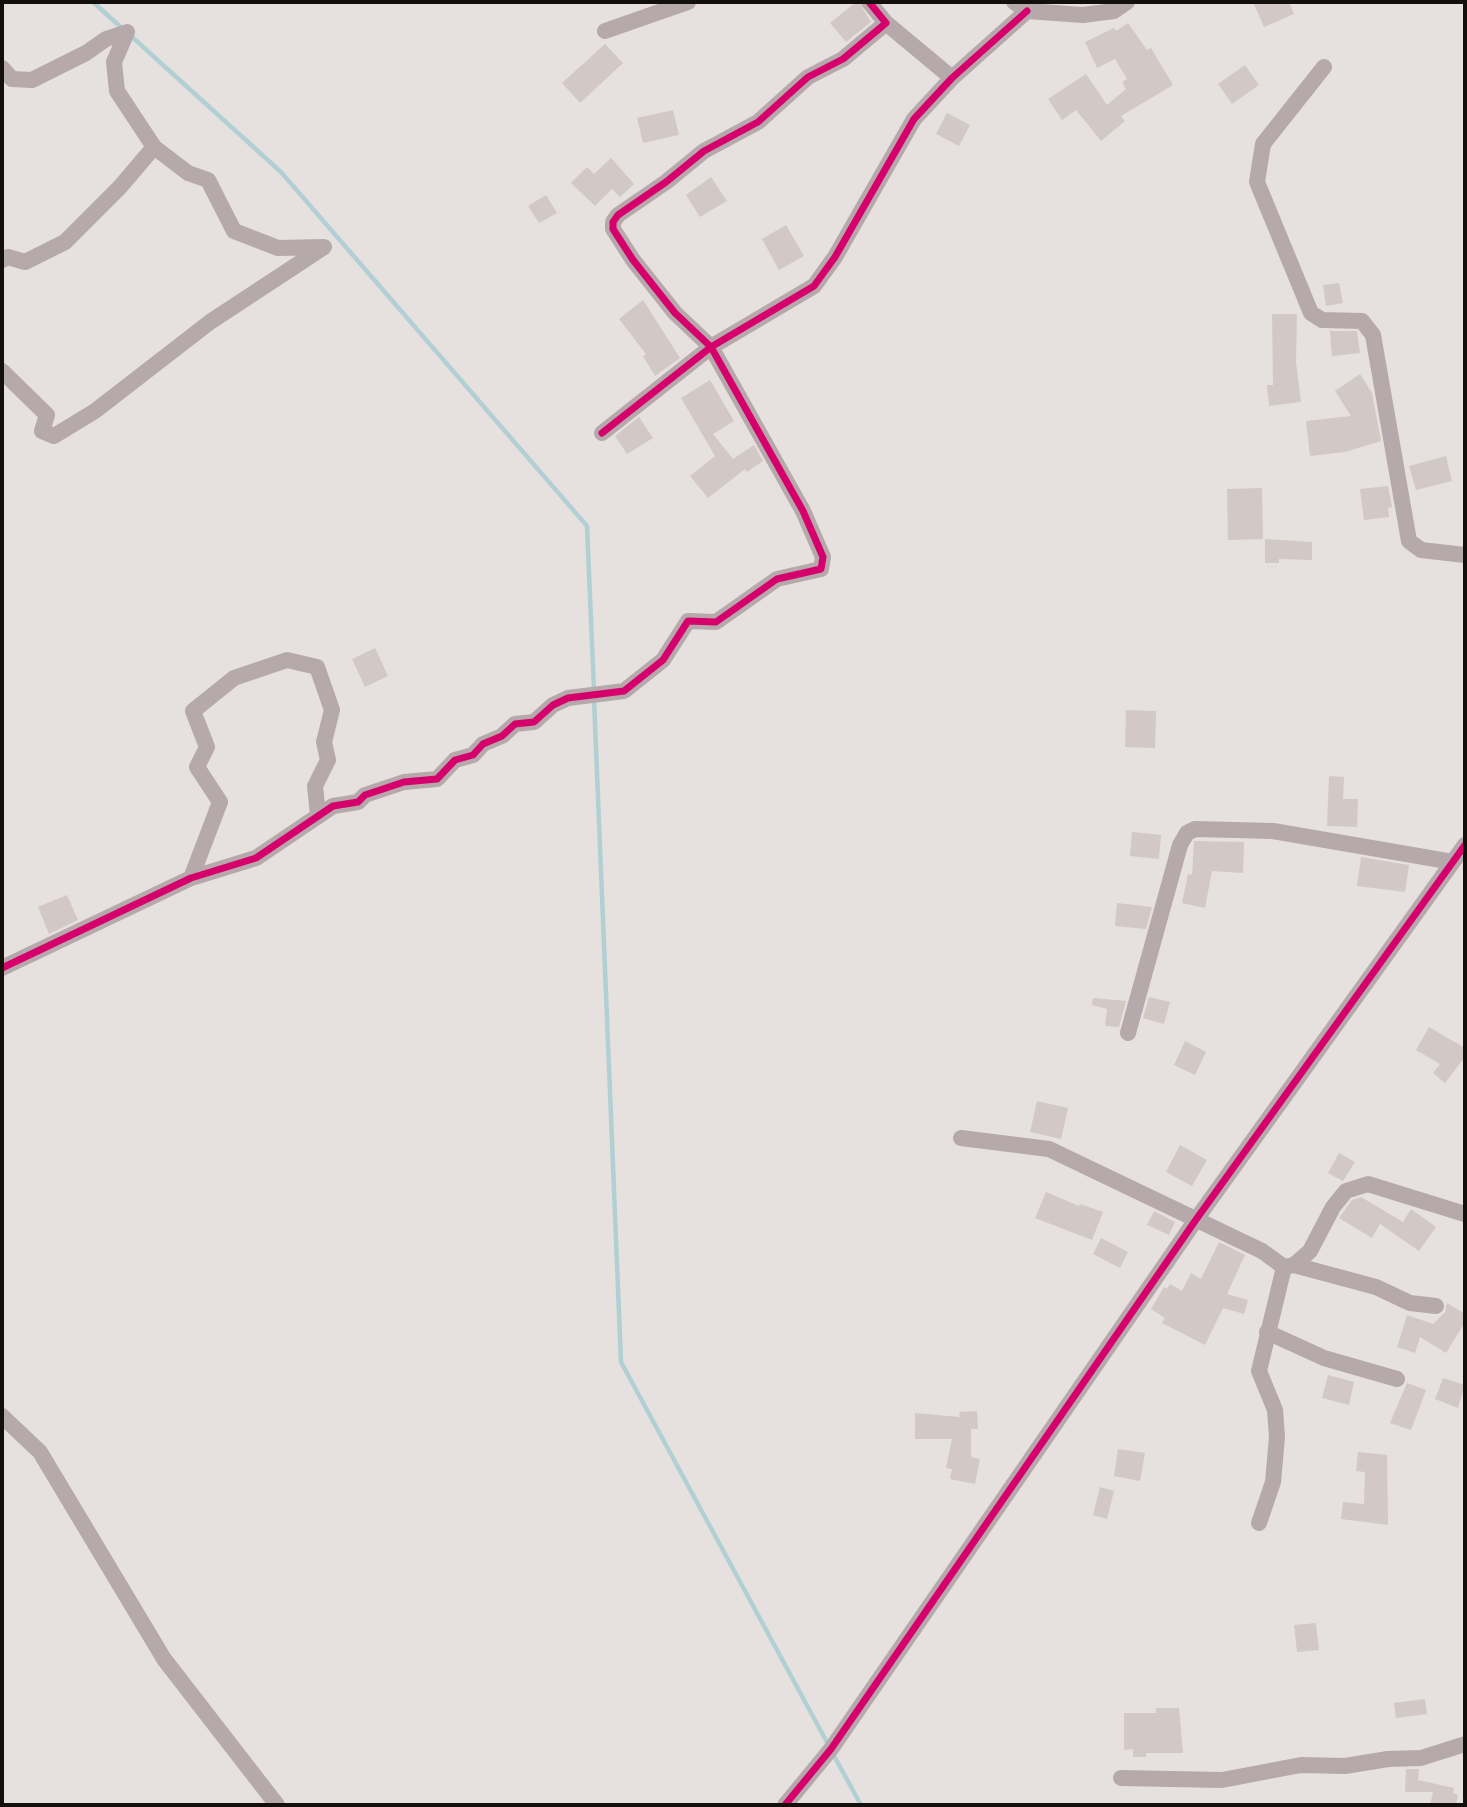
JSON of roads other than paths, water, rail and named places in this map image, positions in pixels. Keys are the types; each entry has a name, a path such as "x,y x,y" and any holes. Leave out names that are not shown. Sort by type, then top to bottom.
{"street":[{"path":"605,32 688,2"},
{"path":"869,2 887,23 952,78"},
{"path":"602,433 711,347 814,286 835,257 914,119 1020,6 1050,15 1083,15 1114,11 1127,2"},
{"path":"2,968 191,878 256,858 333,806 358,802 365,795 404,782 437,779 455,761 472,755 483,744 502,736 515,724 534,722 553,705 568,698 624,691 663,660 688,621 716,622 777,579 821,569 823,557 803,511 711,347 675,313 633,260 613,229 613,222 618,215 666,182 704,151 758,122 808,76 842,59 887,23"},
{"path":"2,68 12,79 32,80 86,53 106,39 127,32 114,62 117,91 154,147 188,173 208,180 234,230 278,247 324,247 210,322 95,411 54,436 42,431 47,415 2,371"},
{"path":"1324,67 1263,145 1257,183 1311,313 1321,320 1363,321 1373,335 1409,541 1421,550 1465,555"},
{"path":"2,260 8,257 25,262 65,242 120,187 154,147"},
{"path":"191,878 220,802 197,767 206,747 193,711 234,678 287,660 317,667 332,710 324,742 328,760 315,786 318,815"},
{"path":"1128,1033 1180,845 1187,834 1195,829 1273,831 1453,862"},
{"path":"785,1805 831,1749 1195,1221 1465,845"},
{"path":"961,1138 1049,1149 1289,1266 1376,1287 1410,1303 1436,1306"},
{"path":"1259,1523 1273,1482 1277,1437 1275,1410 1259,1371 1267,1332 1289,1266 1310,1251 1333,1207 1346,1191 1368,1184 1465,1214"},
{"path":"1267,1332 1324,1358 1397,1379"},
{"path":"2,1416 40,1452 164,1659 277,1805"},
{"path":"1121,1778 1222,1780 1301,1765 1345,1766 1388,1759 1421,1758 1465,1744"}],"waterway":[{"path":"93,2 124,30"},
{"path":"131,36 281,172 587,526 594,690"},
{"path":"594,699 621,1362 829,1746"},
{"path":"833,1754 861,1805"}]}
